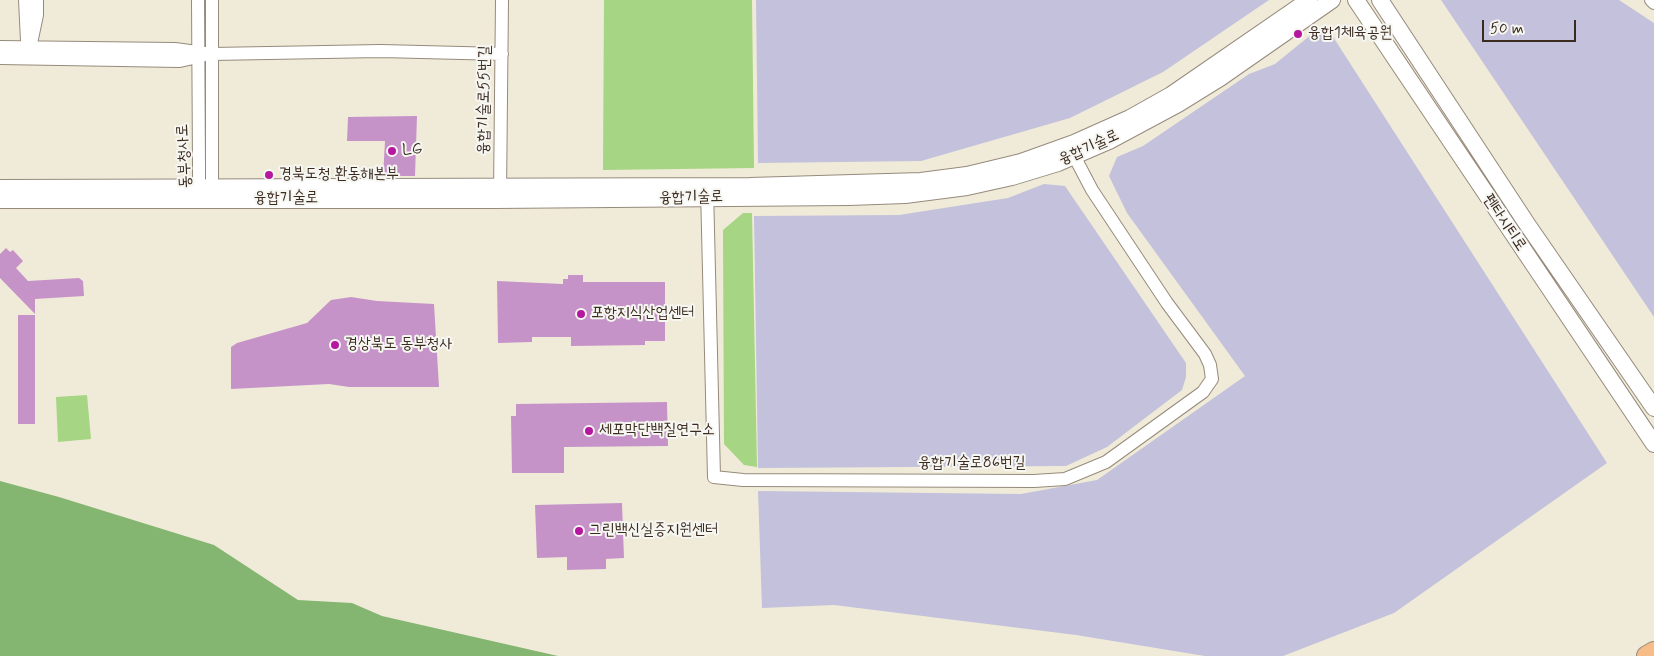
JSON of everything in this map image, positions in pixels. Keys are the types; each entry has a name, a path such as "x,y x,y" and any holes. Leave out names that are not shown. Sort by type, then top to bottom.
{"main road":[{"path":"1647,656 1654,652"}],"street":[{"path":"26,0 29,51"},
{"path":"29,51 38,16 37,0"},
{"name":"동부청사로","path":"198,0 198,55 205,192"},
{"name":"동부청사로","path":"205,192 212,54 212,0"},
{"name":"융합기술로55번길","path":"500,193 502,0"},
{"name":"융합기술로","path":"1071,151 1171,95 1309,0"},
{"name":"융합기술로","path":"0,188 205,192 708,192 920,181 967,175 1109,141 1178,104 1258,52 1332,0"},
{"name":"펜타시티로","path":"1356,0 1613,386 1654,444"},
{"name":"펜타시티로","path":"1380,0 1525,221 1654,408"},
{"path":"0,47 29,51 180,61 198,55 212,54 381,51 502,54"},
{"path":"0,58 29,51"},
{"name":"융합기술로86번길","path":"708,192 714,477 743,480 1034,481 1065,478 1106,462 1203,392 1212,379 1210,365 1205,354 1166,303 1092,190 1071,151"},
{"name":"융합기술로","path":"0,200 205,192"}],"shaded area":[{"path":"756,0 1269,0 1163,72 1070,118 921,161 758,163"},
{"path":"1441,0 1619,0 1654,23 1654,317"},
{"path":"1318,29 1328,29 1607,463 1394,613 1283,656 1205,656 1076,635 834,605 762,608 758,491 1021,494 1097,480 1245,376 1127,213 1109,176 1117,157 1143,146 1249,74 1275,64"},
{"path":"1044,184 1065,186 1186,363 1186,377 1182,390 1107,447 1066,466 758,468 754,216 899,215 1008,198"}],"green space":[{"path":"604,0 752,0 754,168 603,170"},
{"path":"743,213 752,213 757,467 744,465 724,444 723,230"},
{"path":"87,395 91,439 58,442 56,397"},
{"path":"0,481 59,497 214,545 298,600 352,603 382,616 558,656 0,656"}],"building":[{"path":"417,116 415,176 383,176 385,141 347,141 348,117"},
{"path":"6,248 10,252 13,250 23,261 16,268 28,281 79,278 83,281 84,296 35,299 35,314 0,278 0,254"},
{"name":"포항지식산업센터","path":"568,275 583,275 583,282 665,282 665,341 645,341 645,345 571,346 571,337 532,337 532,342 498,343 497,281 563,284 563,279 568,279"},
{"name":"경상북도 동부청사","path":"351,297 377,301 434,304 439,387 349,387 329,384 231,389 231,347 237,343 307,323 331,300"},
{"path":"18,315 35,315 35,424 18,424"},
{"name":"세포막단백질연구소","path":"667,402 668,446 564,447 564,473 512,473 511,416 516,416 516,404"},
{"name":"그린백신실증지원센터","path":"622,503 624,558 606,559 606,569 567,570 567,557 537,558 535,505"}],"place":[{"name":"융합1체육공원","path":"1298,34"},
{"name":"LG","path":"392,151"},
{"name":"경북도청 환동해본부","path":"269,175"},
{"name":"포항지식산업센터","path":"581,314"},
{"name":"경상북도 동부청사","path":"335,345"},
{"name":"세포막단백질연구소","path":"589,431"},
{"name":"그린백신실증지원센터","path":"579,531"}]}
